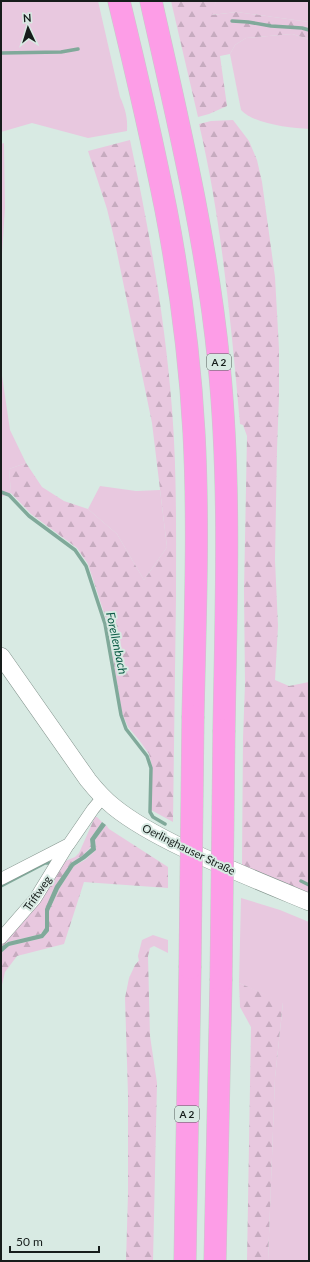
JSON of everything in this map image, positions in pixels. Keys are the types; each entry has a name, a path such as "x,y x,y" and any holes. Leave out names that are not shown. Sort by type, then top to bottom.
{"highway":[{"name":"A 2","path":"119,1 166,210 177,273 187,352 194,432 197,533 185,1261"},
{"name":"A 2","path":"151,1 184,147 207,270 219,364 226,462 227,575 215,1261"}],"main road":[{"name":"Oerlinghauser Straße","path":"1,656 88,780 115,808 142,826 204,858 309,902"}],"street":[{"name":"Triftweg","path":"1,938 35,899 93,808 103,797"},
{"name":"Triftweg","path":"1,879 69,844"}],"green space":[{"path":"1,1 98,1 120,97 126,113 127,131 88,138 32,123 1,132"},
{"path":"171,1 216,1 212,15 237,12 309,22 309,39 292,34 246,38 235,45 230,54 220,56 227,106 198,117"},
{"path":"216,1 309,1 309,22 237,12 211,15"},
{"path":"292,34 309,39 309,129 292,128 263,122 254,119 241,110 230,54 235,45 246,38"},
{"path":"233,120 249,141 257,160 262,182 275,277 279,349 279,397 275,560 278,626 275,680 289,686 309,682 309,894 242,865 247,436 243,425 240,424 220,236 199,124 211,121"},
{"path":"130,140 144,207 161,307 174,433 176,598 173,822 151,810 152,766 149,754 128,727 122,713 107,622 88,564 77,548 31,514 11,493 9,469 26,463 42,487 64,501 88,509 117,534 144,580 167,547 152,423 114,238 107,209 88,151"},
{"path":"4,143 5,208 1,269 1,144"},
{"path":"1,369 10,430 26,463 9,469 11,493 1,497"},
{"path":"100,486 136,491 160,490 167,547 144,580 117,534 88,509"},
{"path":"95,817 102,822 90,839 91,847 82,856 71,863 45,909 45,928 41,934 8,942 1,947 1,944 63,862 75,857 79,853"},
{"path":"106,825 109,829 168,867 168,888 84,882 64,944 17,956 5,972 1,989 1,953 9,946 43,938 49,931 49,911 59,889 74,866 85,860 96,850 95,840"},
{"path":"241,898 280,910 309,922 309,1261 268,1261 275,1078 283,1003 239,983"},
{"path":"153,935 168,940 168,953 154,946 150,948 139,961 138,956 142,940"},
{"path":"150,948 148,956 150,1036 157,1083 153,1261 126,1261 128,1095 125,998 129,978 135,965"},
{"path":"239,983 283,1002 275,1078 268,1261 247,1261 251,1027 240,1007"}],"shaded area":[{"path":"102,822 106,825 95,840 96,850 74,866 59,889 49,911 49,931 43,938 9,946 1,953 1,947 8,942 41,934 45,928 45,909 55,886 71,863 91,848 90,839"}],"waterway":[{"path":"232,21 309,30"},
{"path":"1,53 61,52 78,49"},
{"name":"Forellenbach","path":"1,492 9,495 29,516 75,550 86,566 105,624 121,715 126,729 147,756 151,768 150,812 153,817 165,824"},
{"path":"1,886 45,863 51,863"},
{"name":"Forellenbach","path":"301,881 309,885"}]}
